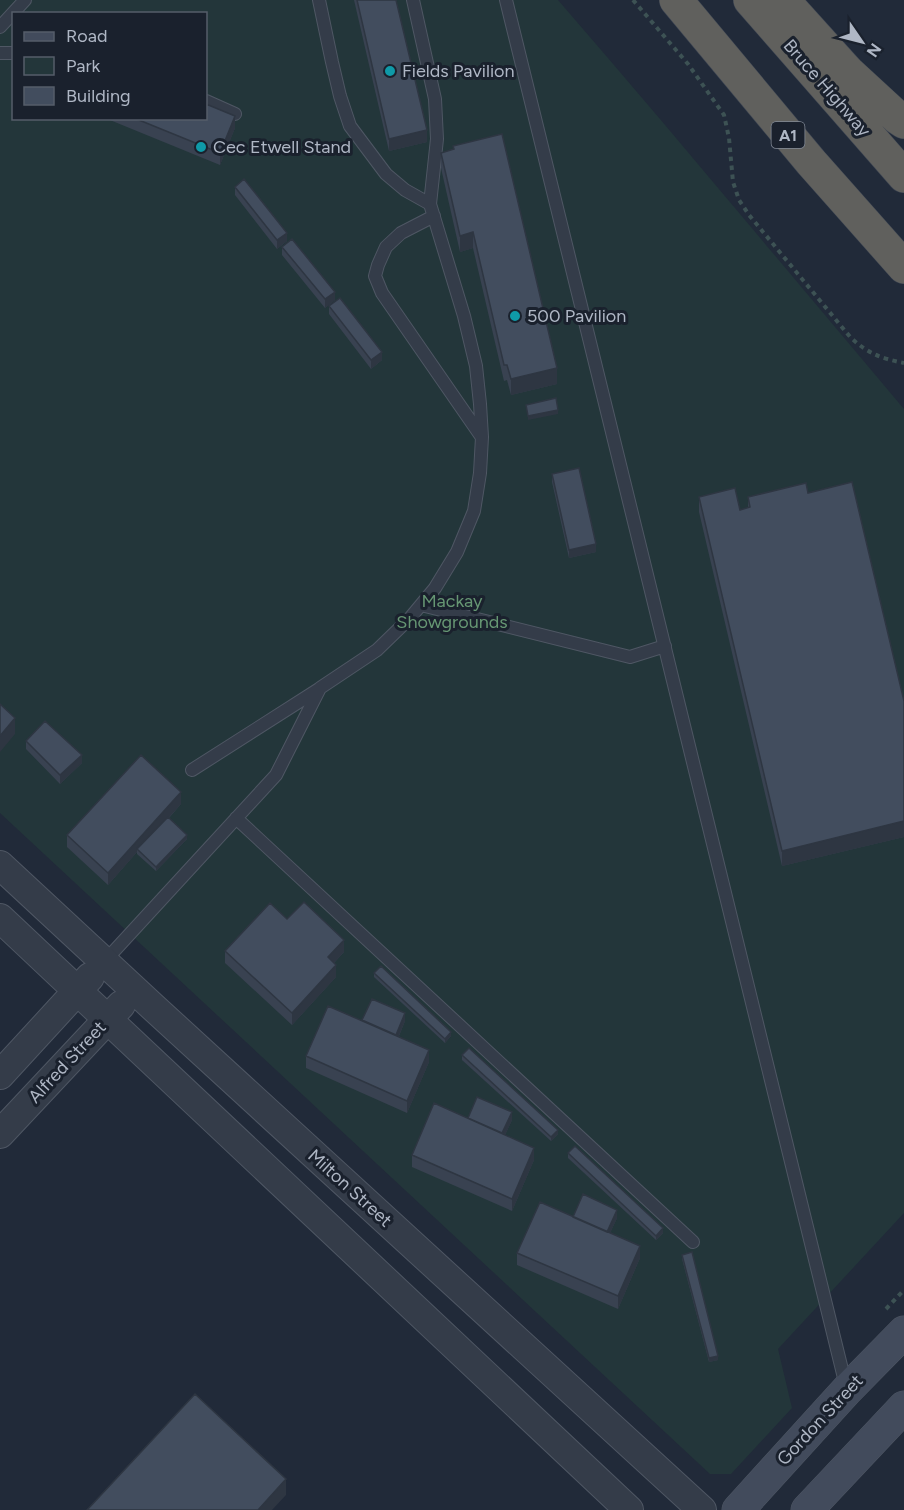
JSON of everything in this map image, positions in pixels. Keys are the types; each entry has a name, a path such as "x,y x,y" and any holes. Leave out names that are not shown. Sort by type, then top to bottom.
{"highway":[{"name":"A1","path":"676,0 811,162 904,267"},
{"name":"Bruce Highway","path":"750,0 904,176"},
{"path":"783,0 848,72 904,122"}],"main road":[{"name":"Gordon Street","path":"738,1510 847,1390 904,1332"},
{"path":"807,1510 904,1407"}],"street":[{"name":"Milton Street","path":"0,865 702,1510"},
{"path":"0,918 629,1510"},
{"path":"0,1075 104,962"},
{"name":"Alfred Street","path":"0,1134 134,990"}],"lane":[{"path":"14,12 25,0"},
{"path":"319,0 340,96 350,126 386,174 405,190 430,204"},
{"path":"192,770 377,650 410,618 435,588 456,552 474,511 480,473 482,437 476,366 464,316 430,204 437,139 435,99 412,0"},
{"path":"506,0 847,1390"},
{"path":"0,27 12,14"},
{"path":"207,101 236,114"},
{"path":"434,216 401,233 386,247 375,276 382,293 482,437"},
{"path":"421,605 630,657 665,646"},
{"path":"104,962 276,775 320,688"},
{"path":"236,818 693,1242"}],"path":[{"path":"633,0 688,64 724,115 729,138 733,182 739,200 749,215 851,338 864,350 904,363"}],"green space":[{"name":"Mackay Showgrounds","path":"0,0 558,0 904,409 904,1213 778,1349 792,1408 731,1474 710,1474 0,813"}],"building":[{"name":"Fields Pavilion","path":"357,0 396,0 427,130 389,139"},
{"path":"207,104 235,116 220,153 139,120 207,120"},
{"name":"500 Pavilion","path":"502,134 557,368 511,379 507,365 504,365 473,232 460,236 441,153 454,149 453,146"},
{"path":"244,179 287,233 277,240 235,187"},
{"path":"292,239 335,292 325,299 282,247"},
{"path":"340,298 382,352 371,360 329,306"},
{"path":"556,398 558,410 528,416 526,405"},
{"path":"579,468 596,544 569,550 552,474"},
{"path":"852,482 904,701 904,821 782,851 699,497 735,488 740,510 750,507 748,497 806,483 808,493"},
{"path":"0,704 15,718 0,736"},
{"path":"45,721 82,755 60,775 26,741"},
{"path":"141,755 181,792 108,873 67,835"},
{"path":"168,817 187,835 156,867 137,849"},
{"path":"304,902 344,940 328,957 336,965 292,1013 225,951 270,903 287,919"},
{"path":"381,966 451,1032 445,1039 374,973"},
{"path":"372,999 405,1013 396,1035 362,1020"},
{"path":"328,1006 429,1050 407,1101 306,1056"},
{"path":"469,1048 558,1130 551,1137 462,1055"},
{"path":"477,1097 512,1112 502,1133 468,1118"},
{"path":"434,1103 534,1148 512,1199 412,1155"},
{"path":"575,1146 663,1228 656,1236 568,1153"},
{"path":"583,1194 617,1210 607,1232 573,1217"},
{"path":"540,1202 640,1246 618,1296 517,1253"},
{"path":"692,1252 718,1356 709,1358 682,1255"},
{"path":"195,1394 286,1479 258,1510 87,1510"}],"place":[{"name":"Fields Pavilion","path":"390,71"},
{"name":"Cec Etwell Stand","path":"201,147"},
{"name":"500 Pavilion","path":"515,316"}]}
